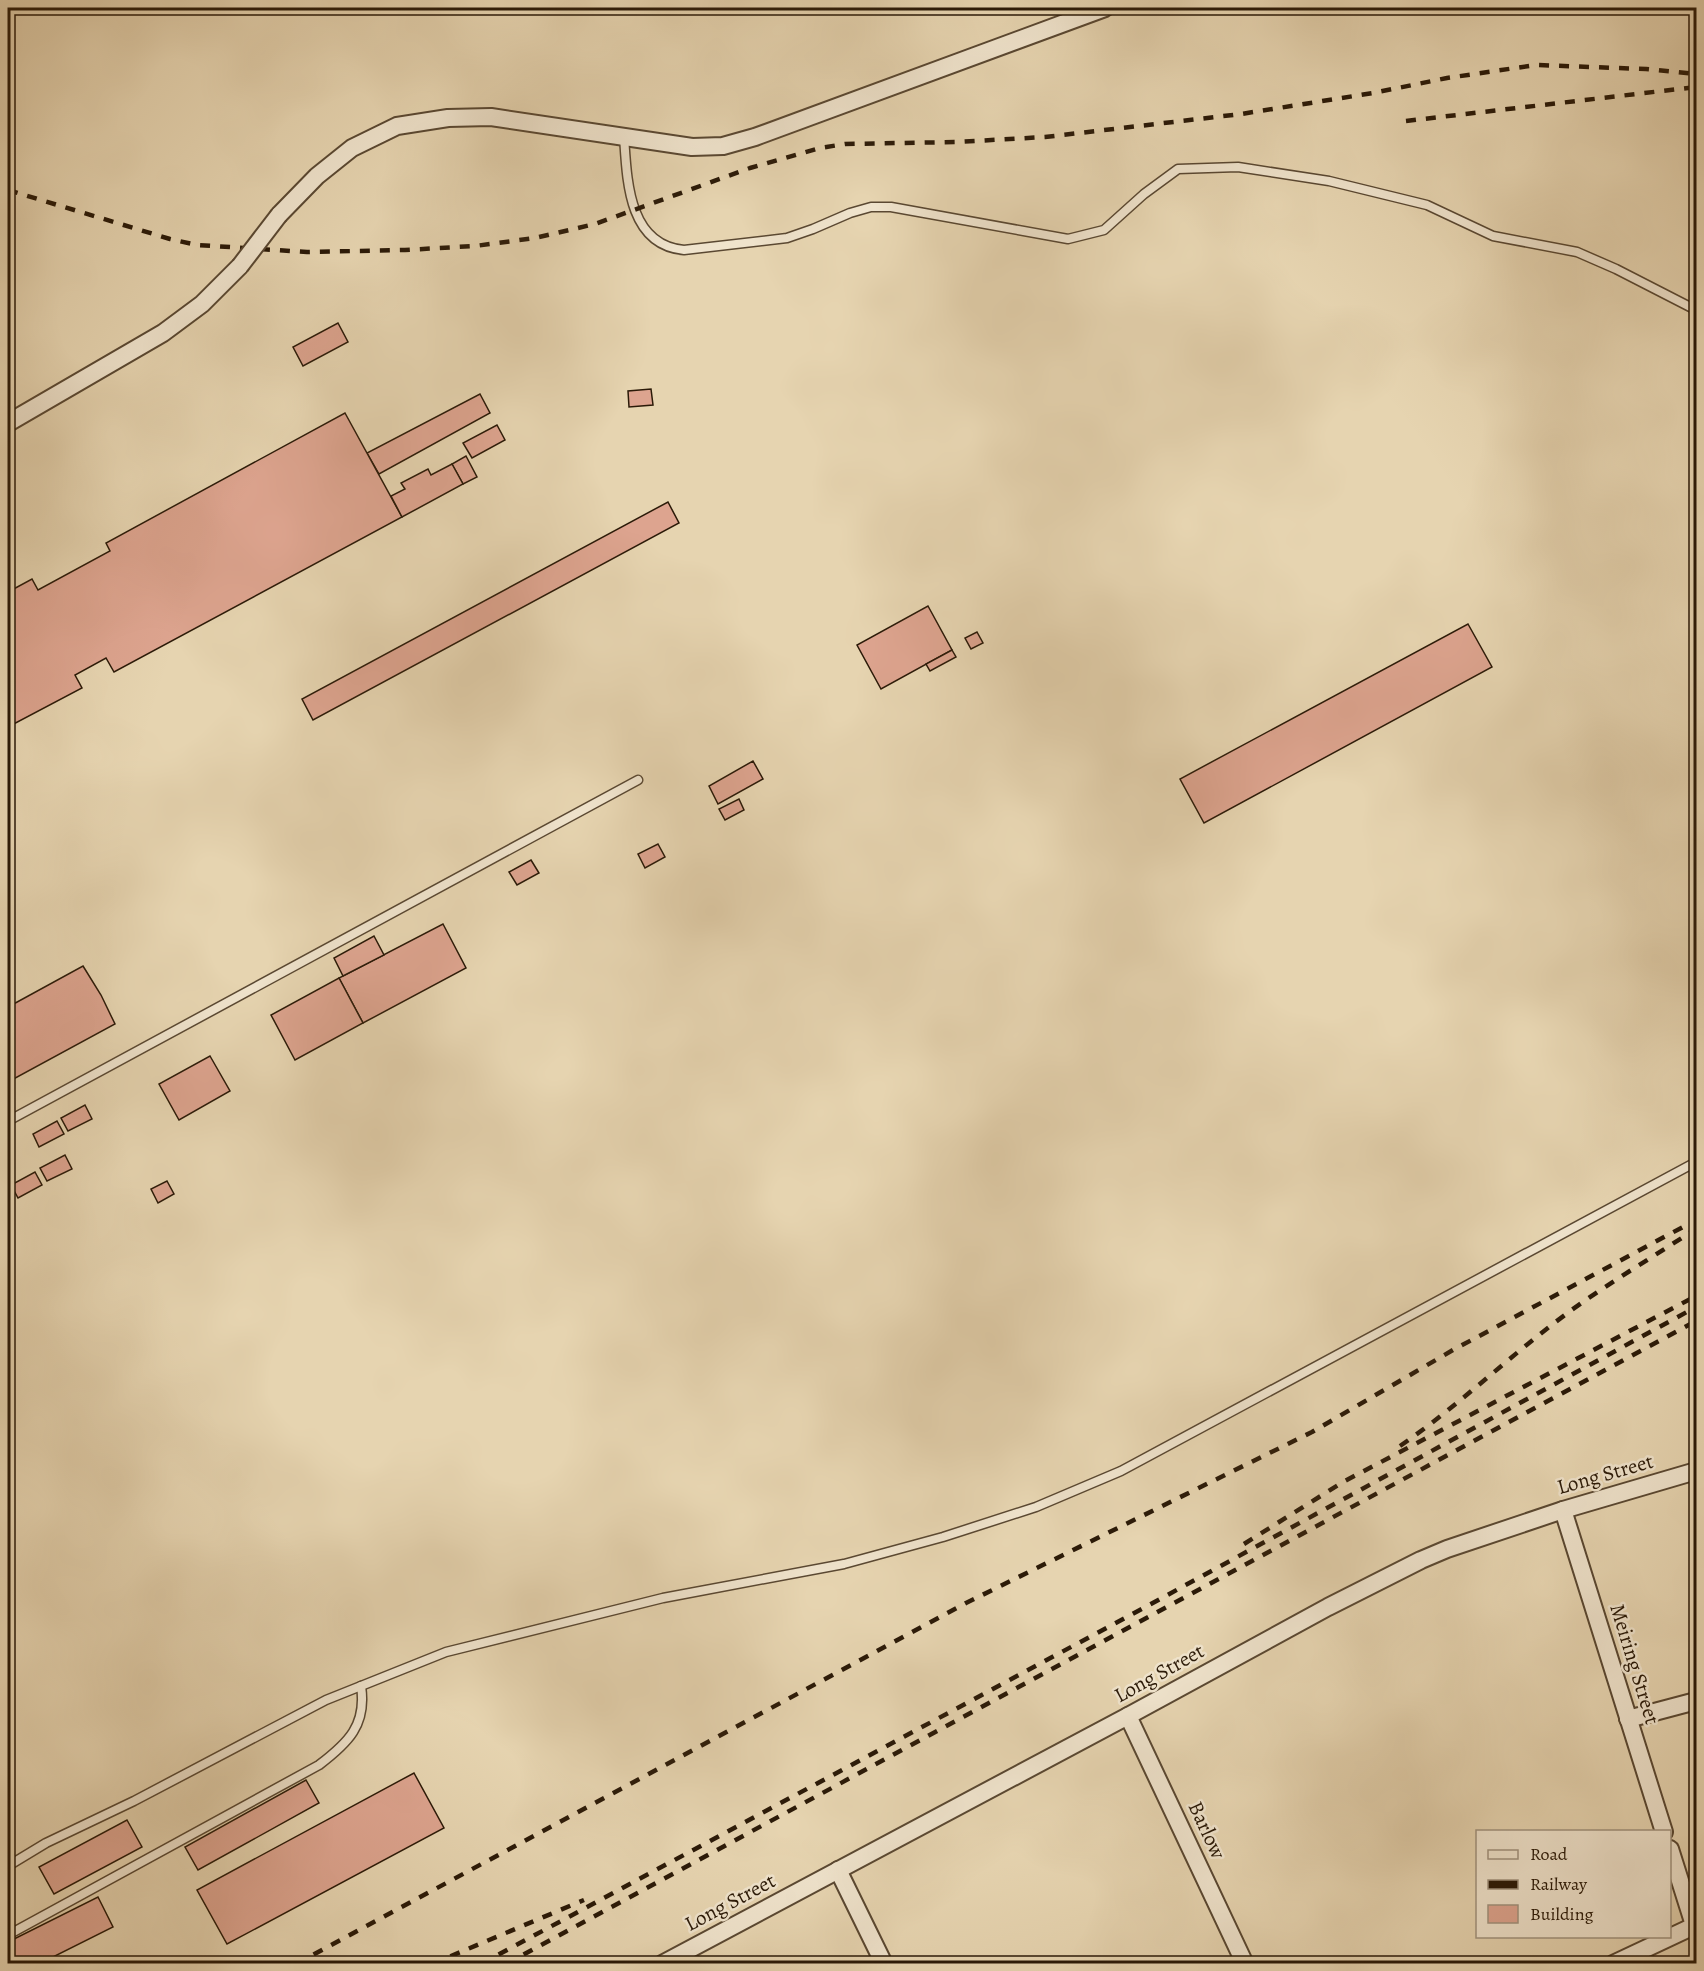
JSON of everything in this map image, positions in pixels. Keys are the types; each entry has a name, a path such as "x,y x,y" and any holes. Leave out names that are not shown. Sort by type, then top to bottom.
{"street":[{"path":"8,423 163,333 202,304 240,266 279,215 317,176 352,148 397,126 448,118 491,117 692,147 723,146 755,137 1105,8"},
{"name":"Long Street","path":"663,1964 1328,1607 1421,1560 1563,1510 1696,1471"},
{"name":"Meiring Street","path":"1563,1510 1663,1830"},
{"path":"1628,1719 1696,1701"},
{"name":"Barlow","path":"1128,1716 1245,1964"},
{"path":"1671,1852 1695,1925 1671,1936"},
{"path":"838,1870 884,1964"},
{"path":"1613,1964 1668,1938"}],"lane":[{"path":"624,136 627,178 635,210 647,233 655,241 675,249 684,250 786,238 871,207 891,207 1068,240 1104,230 1144,194 1178,169 1238,167 1329,181 1426,205 1493,236 1577,252 1616,269 1696,310"},
{"path":"8,1121 638,780"},
{"path":"8,1866 46,1843 134,1801 326,1700 446,1652 663,1598 844,1564 943,1537 1036,1507 1121,1471 1696,1162"},
{"path":"8,1935 319,1765 339,1750 354,1732 363,1706 361,1686"}],"building":[{"path":"338,323 348,342 303,366 293,347"},
{"path":"651,389 653,405 629,407 628,391"},
{"path":"480,394 490,413 379,474 367,453"},
{"path":"345,413 402,517 114,672 106,658 75,675 82,688 8,727 8,592 32,579 38,590 110,551 106,543"},
{"path":"497,425 505,440 472,458 463,443"},
{"path":"466,456 477,477 463,484 452,464"},
{"path":"452,464 463,484 402,517 391,496 405,489 401,483 428,469 431,475"},
{"path":"668,502 679,523 313,720 302,699"},
{"path":"928,606 952,650 881,689 857,645"},
{"path":"1468,624 1492,667 1204,823 1180,779"},
{"path":"977,632 983,643 971,649 965,638"},
{"path":"952,650 956,657 930,671 926,664"},
{"path":"753,761 763,779 718,804 709,786"},
{"path":"739,799 744,810 725,820 719,809"},
{"path":"658,844 665,857 645,868 638,854"},
{"path":"531,860 539,873 517,885 509,872"},
{"path":"443,924 466,968 363,1023 339,978"},
{"path":"374,936 384,955 343,976 334,958"},
{"path":"83,966 115,1024 8,1082 8,1007"},
{"path":"339,978 363,1023 295,1060 271,1015"},
{"path":"210,1056 230,1091 179,1120 159,1084"},
{"path":"85,1105 92,1119 68,1131 61,1118"},
{"path":"57,1121 64,1134 39,1147 33,1134"},
{"path":"65,1155 72,1169 47,1181 40,1168"},
{"path":"35,1172 42,1185 18,1198 11,1185"},
{"path":"167,1181 174,1194 158,1203 151,1189"},
{"path":"414,1773 444,1828 227,1944 197,1890"},
{"path":"306,1780 319,1803 198,1870 185,1847"},
{"path":"127,1820 142,1847 54,1894 39,1867"},
{"path":"98,1897 113,1927 39,1964 11,1964 8,1957 8,1942"}],"railway":[{"path":"8,190 197,245 307,252 475,246 535,238 595,224 750,168 820,148 845,144 956,142 1045,137 1241,114 1536,65 1646,69 1696,74"},
{"path":"1406,121 1696,87"},
{"path":"296,1964 966,1603 1312,1432 1453,1350 1696,1220"},
{"path":"1400,1446 1570,1311 1694,1230"},
{"path":"1244,1544 1343,1482 1696,1296"},
{"path":"481,1964 1138,1611 1696,1307"},
{"path":"506,1964 1696,1321"},
{"path":"432,1964 584,1900"}]}
